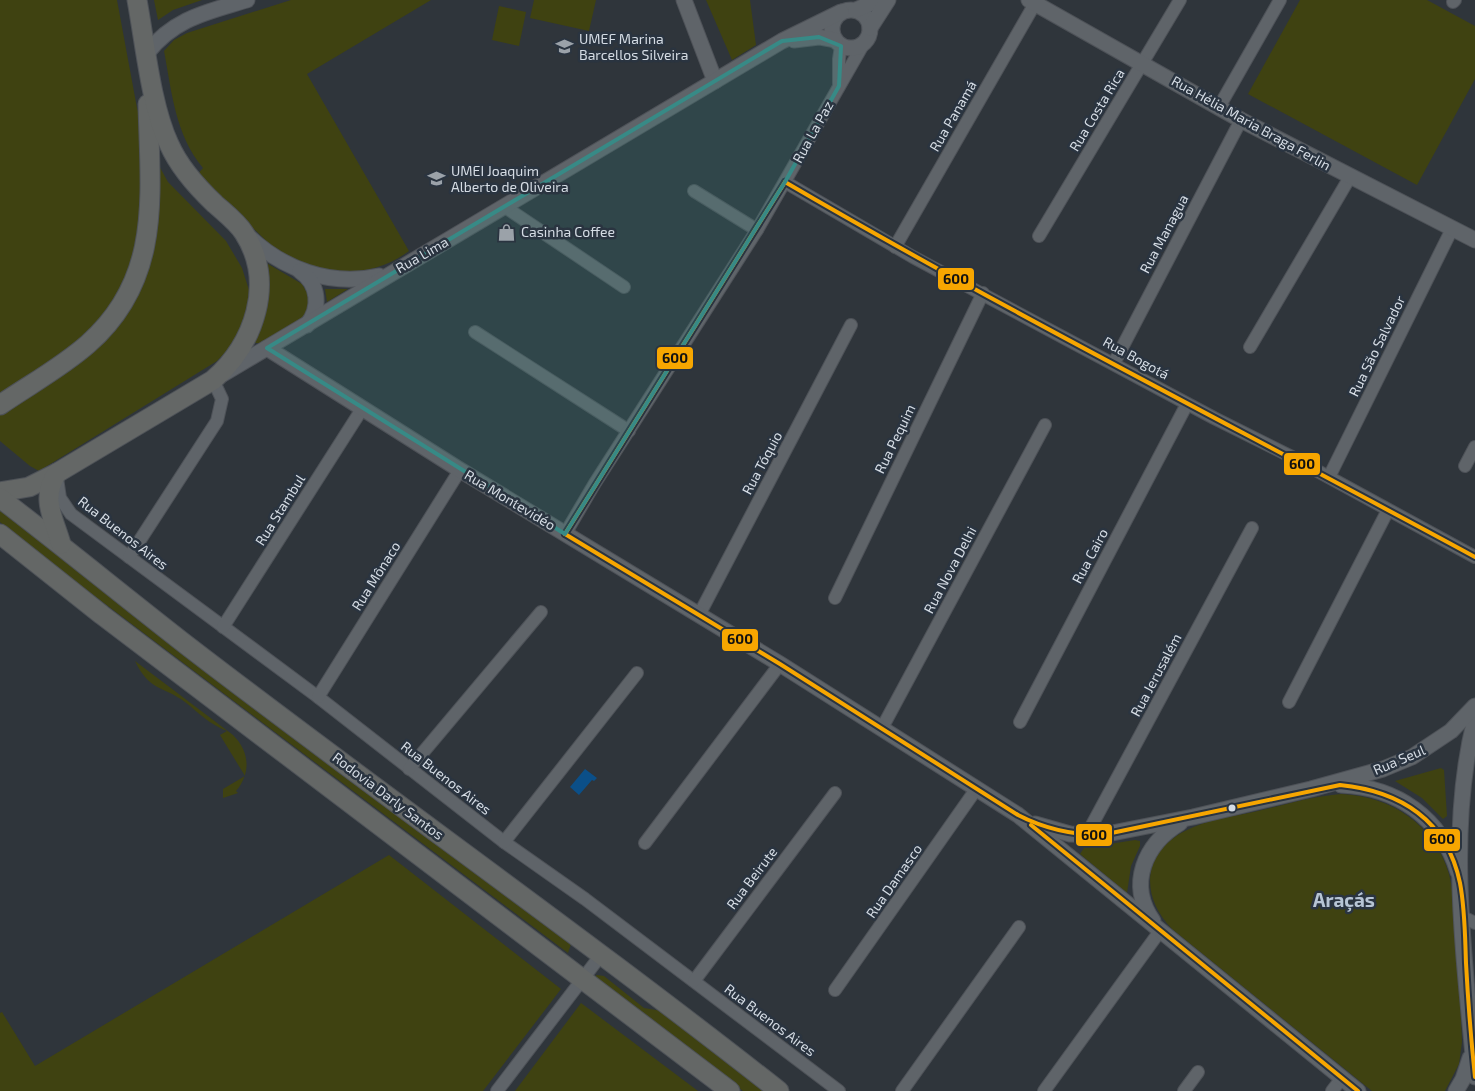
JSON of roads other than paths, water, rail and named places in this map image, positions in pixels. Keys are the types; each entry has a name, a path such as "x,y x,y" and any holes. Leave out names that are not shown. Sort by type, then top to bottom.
{"main road":[{"path":"137,0 161,123 175,156 189,176 244,232 255,258 258,272 259,286 256,314 240,350 213,380"},
{"path":"0,405 87,345 113,317 133,285 144,253 150,203 147,53"},
{"name":"Rua Lima","path":"0,492 29,487 213,380"},
{"path":"59,471 50,486 48,498 61,544"},
{"name":"Rodovia Darly Santos","path":"0,498 61,544 198,654 601,955 779,1091"},
{"name":"Rodovia Darly Santos","path":"0,534 102,615 730,1091"}],"street":[{"path":"147,53 162,35 183,21 247,0"},
{"path":"684,0 715,81"},
{"path":"856,10 868,21 869,32 857,47 838,43 832,25 841,12 856,10 878,0"},
{"name":"Rua La Paz","path":"565,534 595,482 757,230 888,0"},
{"name":"Rua Costa Rica","path":"1039,236 1180,0"},
{"path":"1219,107 1280,0"},
{"name":"Rua Hélia Maria Braga Ferlin","path":"1034,1 1241,120 1350,178 1475,240"},
{"name":"Rua Panamá","path":"895,247 1034,1"},
{"name":"Rua Lima","path":"213,380 782,41 841,12"},
{"name":"Rua Lima","path":"782,41 819,37 838,43"},
{"name":"Rua La Paz","path":"838,43 839,86"},
{"name":"Rua Managua","path":"1114,363 1241,120"},
{"path":"1250,346 1350,178"},
{"name":"Rua Bogotá","path":"785,182 895,247 1114,363 1187,404 1329,477 1475,557"},
{"path":"694,191 757,230"},
{"path":"505,207 624,288"},
{"name":"Rua São Salvador","path":"1329,477 1452,229"},
{"path":"244,232 269,254 299,270 310,280 316,296 314,312 306,326"},
{"path":"299,270 344,279 388,274"},
{"name":"Rua Pequim","path":"835,598 983,293"},
{"name":"Rua Tóquio","path":"699,615 851,325"},
{"path":"475,332 629,431"},
{"name":"Rua Montevidéo","path":"267,348 460,470 780,664 1018,815 1358,1091"},
{"path":"129,557 217,422 222,399 213,380"},
{"name":"Rua Cairo","path":"1020,722 1187,404"},
{"name":"Rua Stambul","path":"223,627 362,409"},
{"name":"Rua Nova Delhi","path":"882,728 1045,425"},
{"path":"1465,466 1475,447"},
{"name":"Rua Mônaco","path":"318,697 460,470"},
{"name":"Rua Buenos Aires","path":"59,471 58,491 67,509 318,697 504,842 585,899 839,1091"},
{"path":"1289,702 1388,510"},
{"name":"Rua Jerusalém","path":"1086,836 1252,528"},
{"path":"410,768 541,612"},
{"path":"645,844 780,664"},
{"path":"504,842 637,673"},
{"name":"Rua Seul","path":"1018,815 1056,832 1086,836 1102,835 1193,817 1311,789 1383,769 1412,757 1451,731 1475,706"},
{"path":"1462,901 1462,787 1475,719"},
{"path":"1311,789 1355,785 1384,792 1411,806 1432,825 1448,848 1458,874 1462,901 1469,920 1472,1043 1468,1067 1456,1091"},
{"name":"Rua Damasco","path":"835,990 977,788"},
{"name":"Rua Beirute","path":"694,981 835,793"},
{"path":"1044,1091 1160,931 1142,897 1140,877 1143,865 1160,837 1181,822 1193,817"},
{"path":"902,1091 1019,927"},
{"path":"497,1091 601,955"},
{"path":"1471,1031 1475,1077"},
{"path":"1184,1091 1198,1072"},
{"path":"1332,1091 1342,1078"}],"water":[{"path":"585,769 597,778 594,781 592,780 579,795 570,787"}],"place":[{"name":"UMEF Marina Barcellos Silveira","path":"565,47"},
{"name":"UMEI Joaquim Alberto de Oliveira","path":"437,179"},
{"name":"Casinha Coffee","path":"507,232"}],"district":[{"name":"Araçás","path":"1344,900"}]}
